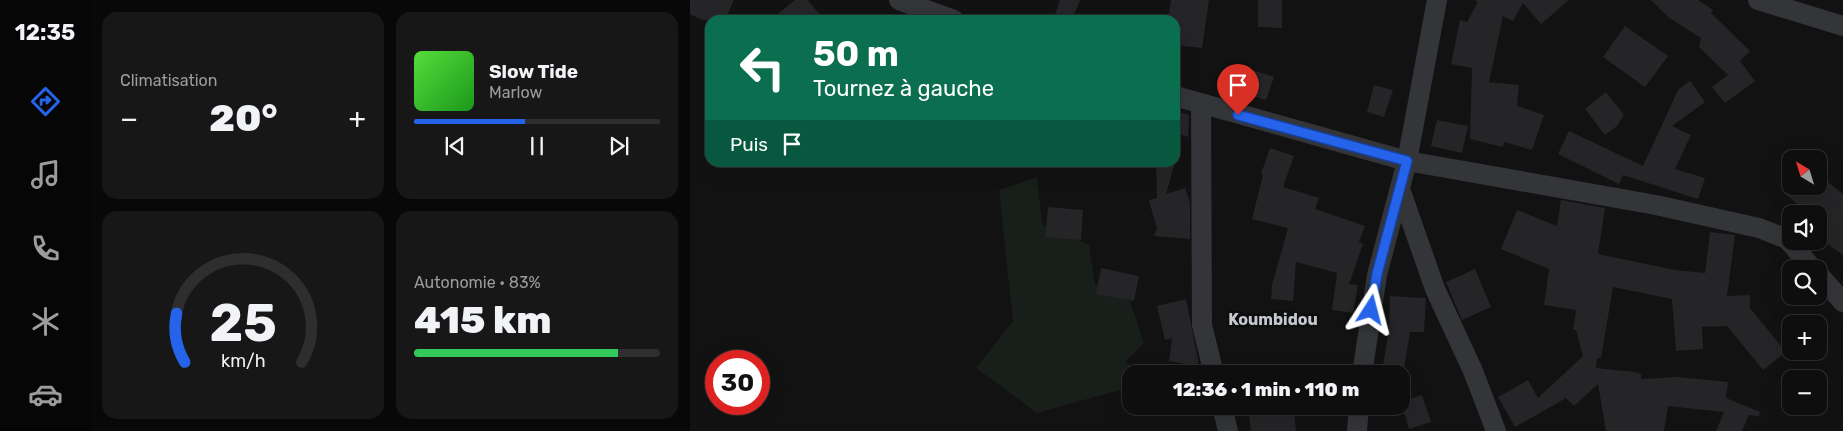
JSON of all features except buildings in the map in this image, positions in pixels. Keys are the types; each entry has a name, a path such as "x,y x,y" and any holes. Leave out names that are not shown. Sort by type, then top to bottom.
{"street":[{"path":"900,0 940,15"},
{"path":"1363,365 1377,274 1407,161 1437,0"},
{"path":"1758,0 1843,26"},
{"path":"1180,98 1407,161 1656,205 1758,228 1786,239 1805,260"},
{"path":"1201,105 1202,325 1212,365"},
{"path":"1400,189 1435,289 1473,371 1496,431"},
{"path":"1827,284 1843,302"},
{"path":"1224,415 1228,431"},
{"path":"1357,431 1358,415"}],"shaded area":[{"path":"1037,177 1042,224 1089,245 1095,285 1128,295 1144,343 1126,361 1129,365 1122,365 1122,389 1037,413 976,368 1013,321 999,190"}],"district":[{"name":"Koumbidou","path":"1273,319"}],"route":[{"path":"1238,115 1407,161 1377,274 1371,310"}]}
